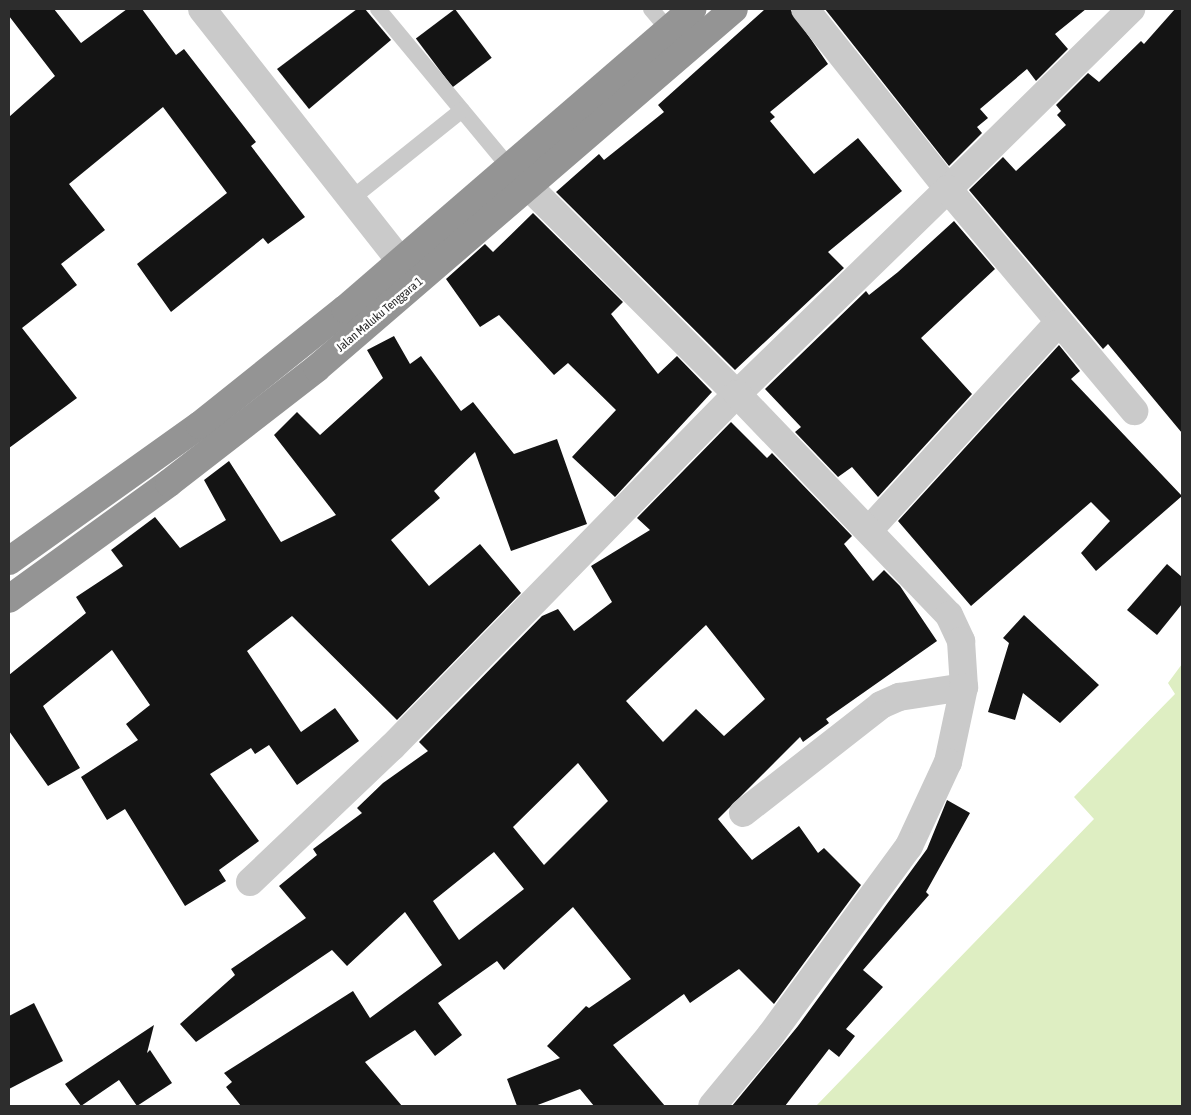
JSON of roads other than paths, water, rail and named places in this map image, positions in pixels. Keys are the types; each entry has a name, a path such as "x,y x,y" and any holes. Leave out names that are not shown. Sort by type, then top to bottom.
{"highway":[{"path":"9,561 200,425 401,262 510,168 660,19 692,9"},
{"name":"Jalan Maluku Tenggara 1","path":"9,599 310,374 734,9"}],"street":[{"path":"202,9 401,262"},
{"path":"805,9 1057,324 1134,410"},
{"path":"250,882 392,747 737,394 1132,9"},
{"path":"529,187 737,394 869,530 949,615 961,641 964,687 948,762 909,846 776,1028 712,1106"},
{"path":"869,530 1057,324"},
{"path":"743,813 882,705 898,697 964,687"}],"lane":[{"path":"378,9 510,168"},
{"path":"351,199 462,110"}]}
